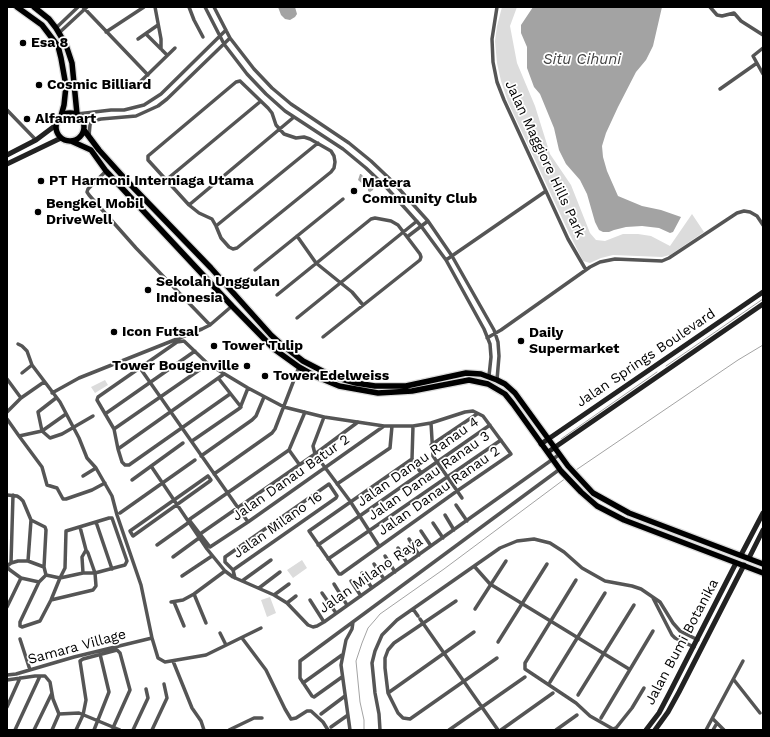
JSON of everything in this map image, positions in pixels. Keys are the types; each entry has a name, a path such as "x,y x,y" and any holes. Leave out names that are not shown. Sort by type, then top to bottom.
{"main road":[{"path":"7,154 36,140 56,125 61,116 64,105 66,86 58,46 42,25 17,7"},
{"path":"34,7 49,19 58,30 66,45 72,63 77,114 84,122 84,130 89,137 99,150 148,203 211,268 281,344 303,361 324,372 356,383 375,386 406,386 466,373 489,376 505,384 515,393 568,466 593,493 629,513 763,564"},
{"path":"61,116 67,113 77,114"},
{"path":"56,125 57,132 61,138 91,150 106,171 232,306 274,349 299,367 334,384 374,393 412,392 469,380 481,381 494,386 505,394 561,470 589,500 613,514 653,531 763,573"},
{"path":"71,141 78,138 84,130"},
{"path":"7,164 61,138"},
{"path":"142,209 148,203"},
{"name":"Jalan Springs Boulevard","path":"541,444 763,292"},
{"name":"Jalan Springs Boulevard","path":"548,452 763,304"},
{"path":"658,364 664,373"},
{"path":"374,393 375,386"},
{"path":"741,555 763,513"},
{"path":"749,558 763,530"},
{"name":"Jalan Bumi Botanika","path":"646,730 670,692 698,640 736,563"},
{"name":"Jalan Bumi Botanika","path":"655,730 660,725 679,692 744,565"},
{"path":"653,721 660,725"}],"street":[{"path":"58,30 72,12 78,7"},
{"path":"106,32 144,7"},
{"path":"155,7 161,39 160,49"},
{"path":"189,7 203,36"},
{"path":"205,7 224,44 247,74 266,94 294,117 343,149 366,168 386,187 421,226 446,260 484,329 488,338 491,356 489,376"},
{"path":"214,7 230,38 254,69 272,88 305,114 348,143 371,162 392,181 428,221 452,256 478,300 495,334 498,342 499,356 498,380"},
{"name":"Jalan Maggiore Hills Park","path":"497,7 492,39 493,62 497,82 568,238 586,270"},
{"path":"710,7 717,15 722,16 734,13 741,21 763,35"},
{"path":"58,30 84,8 148,75"},
{"path":"138,39 158,25"},
{"path":"77,114 134,108 153,100 169,87 226,30"},
{"path":"146,34 167,56"},
{"path":"89,137 90,125 92,121 136,116 158,106 230,38"},
{"path":"137,86 175,48"},
{"path":"763,48 753,56 763,74"},
{"path":"720,89 757,63"},
{"path":"247,74 254,69"},
{"path":"240,81 261,101 272,113 273,120 284,134 289,137 310,138 330,151 334,156 334,168 237,248 233,249 228,247 221,238 212,219 199,213 189,205 148,160 148,156 236,82 240,81"},
{"path":"169,87 174,92"},
{"path":"166,180 261,101"},
{"path":"7,110 36,140"},
{"path":"300,121 305,114"},
{"path":"189,205 294,117"},
{"path":"216,226 318,143"},
{"path":"106,171 88,189 88,195 136,248 210,325"},
{"path":"446,260 546,191"},
{"path":"255,270 343,199"},
{"path":"488,338 586,270 600,262 615,259 662,261 669,258 737,213 744,211 750,212 757,216 763,225"},
{"path":"277,295 371,219 375,218 391,221 398,225 420,254 420,260 323,337"},
{"path":"297,318 417,221"},
{"path":"407,237 428,221"},
{"path":"297,236 316,263 341,282 363,305"},
{"path":"52,393 79,378 210,325 232,306"},
{"path":"230,394 129,465 125,465 122,462 114,429 97,400 98,397 140,368 180,341 184,341 208,364 264,397 284,406 324,416 384,426 413,426 431,423 472,411 483,416 501,440"},
{"path":"18,344 28,352 32,365 66,414 79,438 87,458 96,468 114,500 117,515 141,585 152,638 158,658 165,662 206,655 261,628"},
{"path":"105,414 195,351"},
{"path":"114,429 208,364"},
{"path":"22,373 32,365"},
{"path":"214,474 272,433 275,429 299,367"},
{"path":"140,368 248,522"},
{"path":"118,449 224,374"},
{"path":"219,378 241,407"},
{"path":"7,379 21,398"},
{"path":"9,411 21,398 44,382"},
{"path":"192,441 241,407 248,388"},
{"path":"201,456 252,420 256,416 264,397"},
{"path":"56,398 37,414 42,431 50,438 62,434 93,416"},
{"path":"7,404 9,411"},
{"path":"157,545 289,450 305,412"},
{"path":"18,436 42,431 66,414"},
{"path":"431,445 477,414"},
{"path":"324,416 313,446 315,454 350,501 379,546"},
{"path":"7,420 42,467 47,485 49,487 57,488 63,499 72,497 105,483"},
{"path":"173,557 238,507 315,454 358,422"},
{"path":"431,423 431,445 433,456 462,498"},
{"name":"Jalan Danau Ranau 4","path":"318,545 490,425"},
{"name":"Jalan Danau Batur 2","path":"200,536 208,546 211,547 384,426"},
{"path":"337,484 390,447 392,426"},
{"path":"413,426 412,459 421,473"},
{"name":"Jalan Danau Ranau 2","path":"328,559 338,573 341,574 457,491 512,454 501,440"},
{"name":"Jalan Danau Ranau 3","path":"328,559 501,440"},
{"path":"132,480 183,443"},
{"path":"289,450 299,464"},
{"name":"Jalan Milano Raya","path":"200,536 212,556 225,571 235,578 274,595 287,603 308,625 313,627 324,622 560,454"},
{"path":"328,559 309,531 412,459"},
{"path":"120,513 195,460"},
{"path":"151,466 200,536"},
{"path":"83,476 96,468"},
{"path":"342,677 314,697 300,678 300,661 487,522 561,470"},
{"path":"208,476 211,480 177,505 133,536 130,531 208,476"},
{"name":"Jalan Milano 16","path":"329,484 337,496 336,498 233,570 225,562 225,557 329,484"},
{"path":"7,495 14,495 23,501 31,520 28,561"},
{"path":"11,563 14,495"},
{"path":"456,505 467,521"},
{"path":"445,515 454,530"},
{"path":"46,575 38,582 20,622 20,626 25,627 40,620 52,600 60,578 65,568 67,530 112,518 125,554 127,563 125,565 95,573 84,573 60,578 46,575"},
{"path":"31,520 45,527 46,530 44,567 46,575"},
{"path":"96,522 112,569"},
{"path":"433,523 443,538"},
{"path":"52,600 93,590 96,586 95,573 86,550 80,527"},
{"path":"421,531 431,546"},
{"path":"409,539 419,555"},
{"path":"380,730 372,669 372,657 378,640 397,620 500,548 511,543 523,540 543,541 554,545 582,568 605,581 632,586 651,595 660,602 677,628 698,640"},
{"path":"398,548 407,563"},
{"path":"84,573 82,557 86,550"},
{"path":"182,576 212,556"},
{"path":"385,556 395,572"},
{"path":"242,581 271,560"},
{"path":"38,582 21,578 7,566 18,561 28,561 44,567"},
{"path":"475,609 506,561"},
{"path":"374,564 384,579"},
{"path":"498,642 547,564"},
{"path":"474,566 490,584 629,669"},
{"path":"233,570 235,578"},
{"path":"184,626 173,602 183,600 194,594 225,571"},
{"path":"259,588 280,572"},
{"path":"362,573 372,588"},
{"path":"7,608 21,578"},
{"path":"576,580 550,621 524,667 526,670 576,703 590,716 613,729 616,728 632,708 644,688"},
{"path":"351,581 361,596"},
{"path":"274,595 289,584"},
{"path":"334,584 347,605"},
{"path":"322,593 336,613"},
{"path":"550,682 605,593"},
{"path":"194,594 206,623"},
{"path":"651,595 672,635 694,647"},
{"path":"287,603 296,596"},
{"path":"310,600 324,622"},
{"path":"456,601 394,643 388,650 384,668 388,693 398,713 403,718 410,719 497,658"},
{"path":"578,695 634,605"},
{"path":"413,609 418,616"},
{"path":"420,620 498,730"},
{"path":"350,730 341,665 342,654 346,640 352,629 353,622"},
{"path":"601,718 653,631"},
{"path":"388,693 474,632"},
{"path":"220,633 226,645"},
{"name":"Samara Village","path":"7,675 152,638"},
{"path":"242,638 266,670 291,719 296,718 307,711 311,711 330,729 348,715"},
{"path":"20,639 30,670"},
{"path":"76,730 83,715 86,700 80,661 117,650 120,653 130,690 112,728"},
{"path":"94,730 99,721 109,692 100,654"},
{"path":"303,683 342,654"},
{"path":"173,661 192,708 201,721 204,730"},
{"path":"706,730 744,661"},
{"path":"15,730 40,676"},
{"path":"7,680 40,676 45,676 48,679 59,714 52,730"},
{"path":"449,730 525,677"},
{"path":"7,707 20,678"},
{"path":"734,680 760,713"},
{"path":"152,730 167,698 164,684"},
{"path":"133,730 148,698 146,689"},
{"path":"34,730 52,692"},
{"path":"501,730 553,693"},
{"path":"321,714 345,696"},
{"path":"59,714 83,715 120,730"},
{"path":"556,730 577,715"},
{"path":"229,730 254,718 262,718"},
{"path":"713,719 724,730"},
{"path":"713,730 717,723"}],"shaded area":[{"path":"502,7 517,7 510,26 517,63 535,106 550,154 571,185 590,233 596,240 605,241 623,234 638,234 651,236 670,246 692,214 704,232 670,255 662,257 613,255 590,263 583,261 508,102 501,81 497,63 495,41"},
{"path":"105,380 108,385 95,393 91,387"},
{"path":"302,560 307,568 293,578 287,570"},
{"path":"270,597 276,613 267,617 261,600"}],"water":[{"path":"278,7 295,7 297,14 290,20 285,19 281,15"},
{"name":"Situ Cihuni","path":"533,7 662,7 653,46 646,60 636,72 618,107 606,133 602,146 607,171 618,196 642,206 661,210 681,217 673,232 670,233 659,228 642,226 626,227 609,232 599,230 595,222 587,194 580,180 566,164 559,150 554,128 540,94 534,87 527,68 527,47 521,33 521,25"},
{"path":"360,174 374,187 373,190 370,192 368,191 368,187 358,180"}],"waterway":[{"path":"666,366 763,299"},
{"path":"576,470 738,360 763,345"},
{"path":"561,439 657,372"},
{"path":"364,730 356,661 368,628 380,614 444,569 566,478"}],"place":[{"name":"Esa 8","path":"23,43"},
{"name":"Cosmic Billiard","path":"39,85"},
{"name":"Alfamart","path":"27,119"},
{"name":"PT Harmoni Interniaga Utama","path":"41,181"},
{"name":"Matera Community Club","path":"354,191"},
{"name":"Bengkel Mobil DriveWell","path":"38,212"},
{"name":"Sekolah Unggulan Indonesia","path":"148,290"},
{"name":"Icon Futsal","path":"114,332"},
{"name":"Daily Supermarket","path":"521,341"},
{"name":"Tower Tulip","path":"214,346"},
{"name":"Tower Bougenville","path":"247,366"},
{"name":"Tower Edelweiss","path":"265,376"}]}
